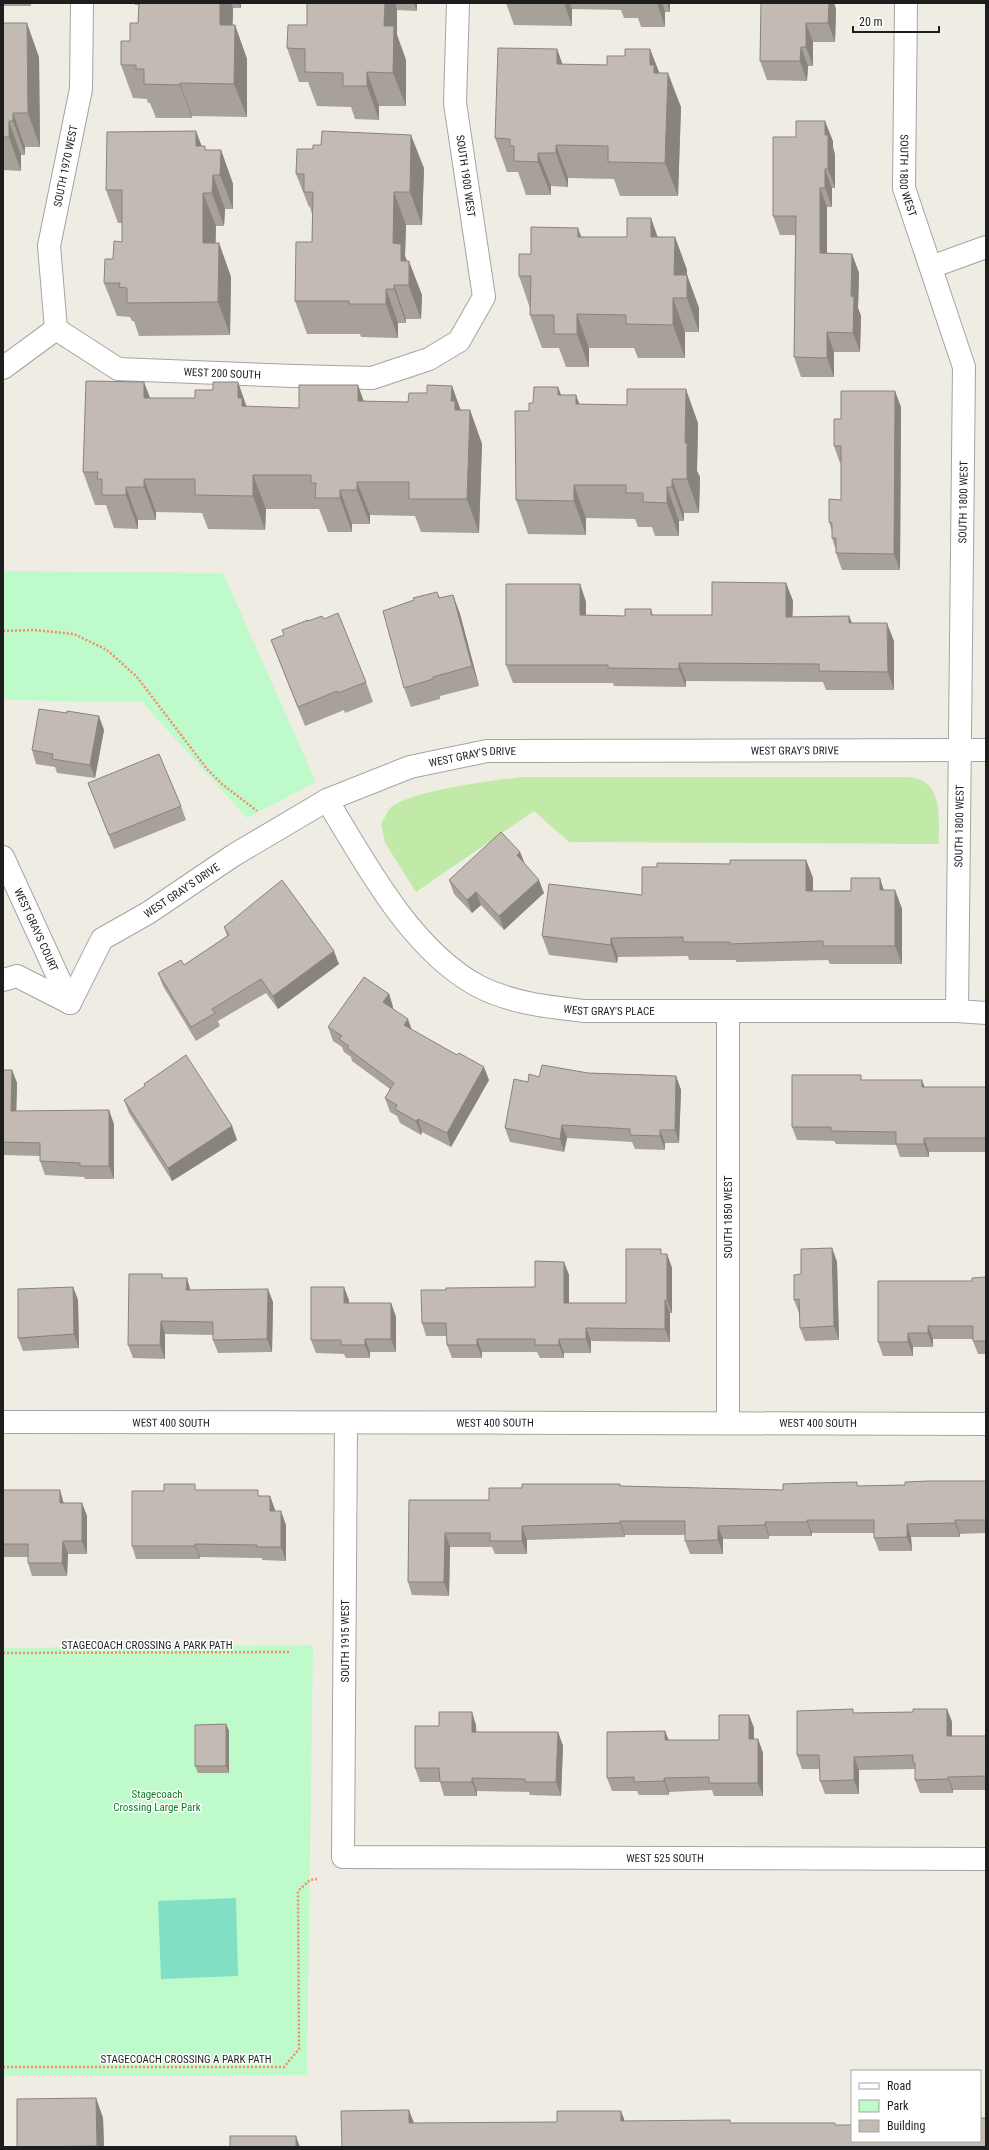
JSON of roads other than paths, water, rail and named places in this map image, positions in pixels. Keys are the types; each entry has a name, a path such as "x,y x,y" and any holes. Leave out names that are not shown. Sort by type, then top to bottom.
{"street":[{"name":"SOUTH 1970 WEST","path":"56,329 49,246 81,90 82,3"},
{"name":"SOUTH 1900 WEST","path":"458,3 455,103 484,297 459,341"},
{"name":"SOUTH 1800 WEST","path":"906,3 904,188 964,367 957,1011"},
{"path":"931,267 986,247"},
{"name":"WEST 200 SOUTH","path":"56,329 118,369 294,376 372,378 429,359 459,341"},
{"path":"3,368 56,329"},
{"name":"WEST GRAY'S DRIVE","path":"70,1003 102,939 148,913 234,855 327,800 410,767 487,751 986,750"},
{"name":"WEST GRAY'S PLACE","path":"327,800 367,865 411,929 442,960 478,986 527,1004 584,1011 957,1011 986,1013"},
{"name":"WEST GRAYS COURT","path":"3,857 70,1003"},
{"path":"3,980 17,976 70,1003"},
{"name":"SOUTH 1850 WEST","path":"728,1012 728,1422"},
{"name":"WEST 400 SOUTH","path":"3,1422 346,1424 728,1422 986,1424"},
{"name":"SOUTH 1915 WEST","path":"343,1858 346,1424"},
{"name":"WEST 525 SOUTH","path":"343,1858 986,1859"}],"park label":[{"name":"Stagecoach Crossing Large Park","path":"157,1800"}]}
